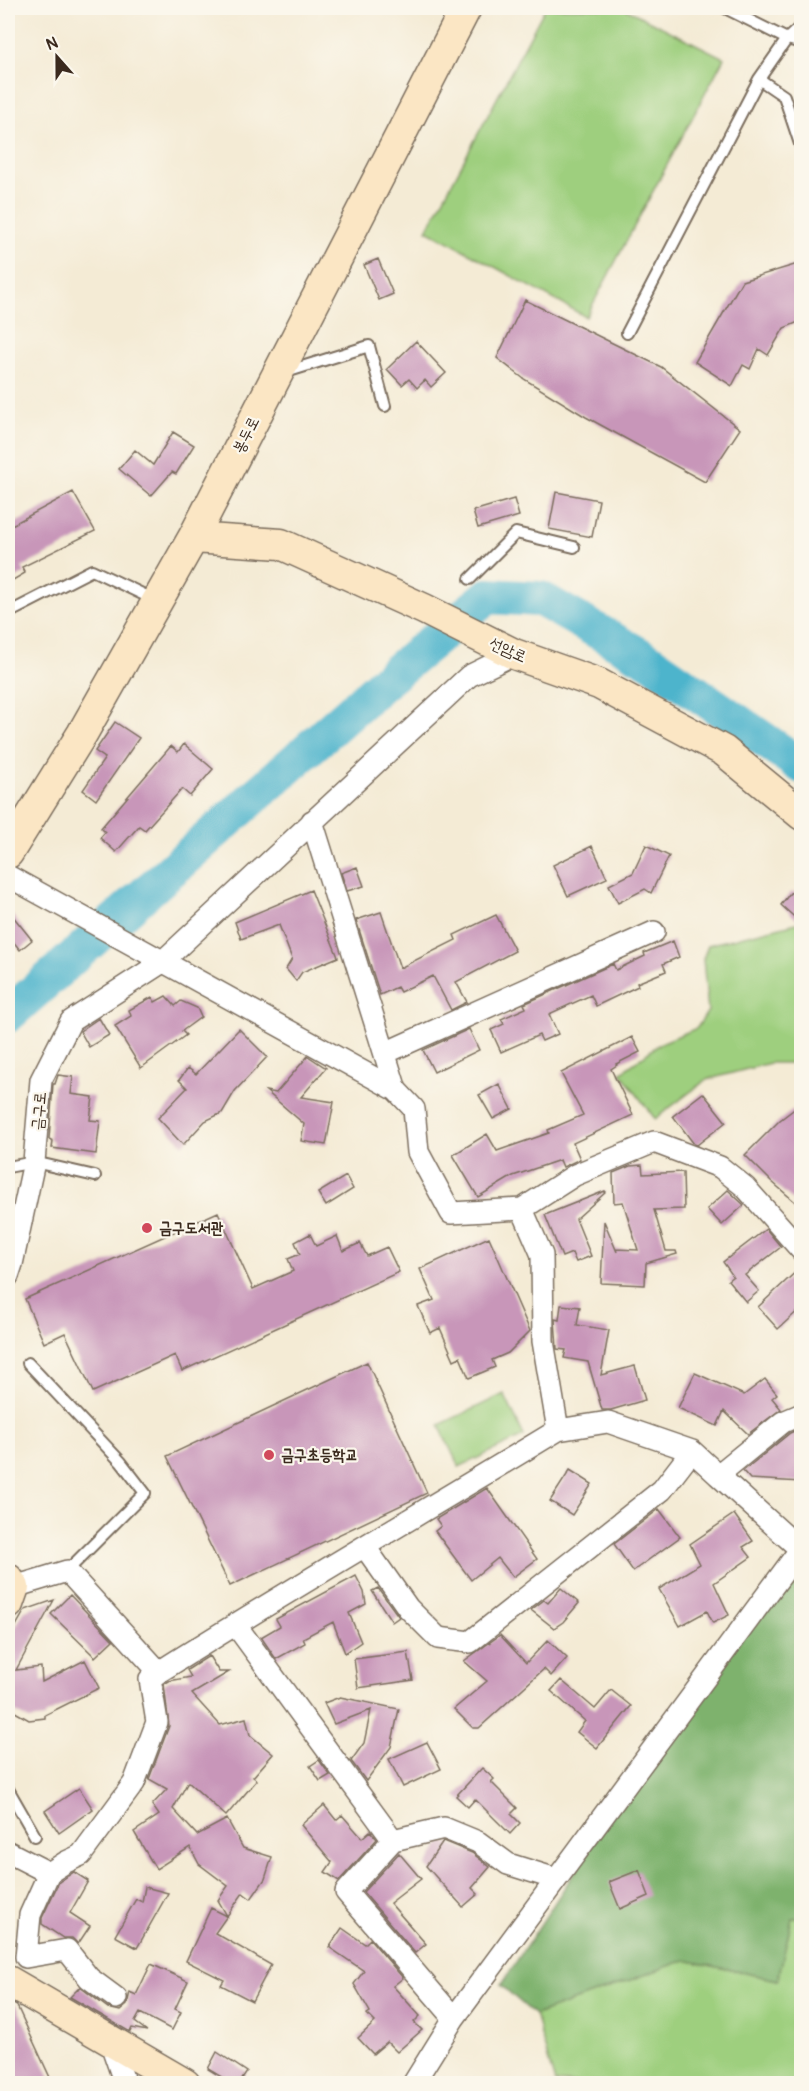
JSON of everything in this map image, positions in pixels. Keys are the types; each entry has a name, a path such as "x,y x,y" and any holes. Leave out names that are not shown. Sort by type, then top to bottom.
{"main road":[{"name":"봉두로","path":"8,853 82,734 192,538 466,8"},
{"name":"선암로","path":"192,538 281,544 424,609 505,650 599,684 724,751 801,815"},
{"path":"10,1986 185,2084"}],"street":[{"name":"금구로","path":"8,1276 34,1162 41,1080 71,1021 157,959 312,821 469,676 505,650"},
{"path":"312,821 396,1090"},
{"path":"8,876 396,1090 414,1109 418,1152 451,1213 522,1209 575,1175 654,1142 720,1167 745,1187 801,1251"},
{"path":"385,1053 654,932"},
{"path":"522,1209 542,1255 543,1341 558,1430"},
{"path":"718,1475 783,1422 801,1414"},
{"path":"10,1986 26,1957 30,1915 49,1873 81,1855 135,1783 157,1722 150,1679 235,1624 558,1430 608,1422 692,1451 801,1548 454,2018 413,2084"},
{"path":"365,1547 408,1608 438,1638 470,1642 662,1490 692,1451"},
{"path":"10,1590 67,1571 159,1672"},
{"path":"235,1624 393,1840"},
{"path":"454,2018 346,1892 393,1840 444,1828 478,1842 508,1864 556,1879"},
{"path":"8,1852 49,1873"},
{"path":"26,1957 67,1950 89,1978 116,1998"},
{"path":"110,2041 125,2084"}],"lane":[{"path":"725,8 787,39 801,43"},
{"path":"627,333 759,79 787,39 801,25"},
{"path":"759,79 784,96 801,150"},
{"path":"277,375 369,346 385,406"},
{"path":"470,579 516,533 574,547"},
{"path":"8,614 92,570 157,601"},
{"path":"8,1167 34,1162 95,1176"},
{"path":"28,1363 121,1462 145,1493 67,1571"},
{"path":"8,1789 35,1836"}],"green space":[{"path":"545,8 624,8 724,58 586,317 427,230"},
{"path":"801,922 801,1063 770,1063 706,1080 655,1119 621,1073 661,1043 697,1028 708,1011 703,959 708,945"},
{"path":"504,1394 524,1436 459,1467 439,1425"},
{"path":"801,1559 801,1918 792,1918 778,1980 685,1960 535,2015 501,1985 632,1784"},
{"path":"789,1900 801,1903 801,2083 555,2083 535,2015 685,1960 778,1980"}],"building":[{"path":"378,259 393,294 379,300 364,265"},
{"path":"801,263 801,321 784,328 768,355 759,349 750,369 743,365 732,386 695,362 742,281"},
{"path":"525,300 661,367 740,429 705,482 586,417 524,379 497,358"},
{"path":"416,341 446,373 431,387 425,380 417,388 409,379 402,385 387,369"},
{"path":"173,432 194,445 176,474 172,472 151,496 119,469 135,450 153,465"},
{"path":"73,492 95,531 22,567 25,573 8,583 8,527"},
{"path":"556,492 599,500 592,537 549,529"},
{"path":"514,499 519,516 478,528 473,511"},
{"path":"115,722 139,738 96,800 83,790 105,758 95,751"},
{"path":"184,744 213,769 190,796 182,789 145,830 139,826 116,852 100,838 105,832 101,828 171,746 178,752"},
{"path":"646,845 669,856 651,893 645,889 618,903 609,885 633,873"},
{"path":"592,846 607,878 568,896 553,865"},
{"path":"357,867 364,886 347,891 341,873"},
{"path":"311,890 338,957 302,972 296,981 286,969 292,959 279,925 241,939 235,922"},
{"path":"801,891 801,923 781,905 790,893"},
{"path":"8,910 32,940 20,950 8,935"},
{"path":"381,912 400,968 456,940 454,935 496,915 515,951 456,982 467,1002 451,1010 433,976 400,992 397,987 380,995 356,920"},
{"path":"673,941 679,957 663,964 666,971 637,983 638,986 596,1006 591,995 549,1014 558,1034 542,1041 539,1035 501,1052 491,1030 504,1024 501,1019 526,1008 524,1004 613,964 616,970 645,956 644,953"},
{"path":"166,996 175,1006 181,1001 197,1008 201,1017 182,1031 186,1035 141,1068 115,1026 131,1016 129,1010 152,997 155,1002"},
{"path":"99,1018 109,1035 89,1047 80,1031"},
{"path":"239,1029 267,1057 235,1091 222,1113 205,1121 183,1145 158,1118 187,1088 179,1080 188,1068 196,1074"},
{"path":"469,1029 479,1050 434,1072 423,1050"},
{"path":"632,1037 640,1052 611,1069 633,1115 573,1143 580,1159 563,1167 560,1160 513,1176 478,1197 453,1155 487,1134 497,1151 549,1133 548,1130 583,1115 561,1073"},
{"path":"308,1056 326,1068 301,1097 334,1102 326,1145 301,1141 304,1124 266,1091 276,1093"},
{"path":"58,1075 73,1077 71,1094 93,1097 90,1120 100,1121 96,1154 52,1148 53,1141 49,1139 53,1084"},
{"path":"499,1084 512,1109 493,1119 479,1095"},
{"path":"703,1093 726,1122 697,1145 673,1116"},
{"path":"801,1104 801,1207 745,1155 780,1120"},
{"path":"642,1165 643,1174 683,1172 684,1209 654,1210 666,1251 676,1251 677,1254 646,1263 645,1285 601,1283 604,1221 617,1252 616,1249 638,1250 623,1202 614,1203 613,1173 630,1166"},
{"path":"346,1176 353,1189 326,1206 318,1193"},
{"path":"728,1190 744,1205 722,1225 707,1209"},
{"path":"605,1191 576,1219 591,1256 576,1262 572,1253 562,1257 545,1215"},
{"path":"218,1212 253,1289 293,1271 288,1259 300,1254 295,1242 310,1234 316,1246 337,1236 343,1251 360,1243 367,1256 387,1247 399,1272 182,1371 175,1355 93,1392 65,1333 44,1343 25,1299"},
{"path":"766,1229 781,1247 745,1275 759,1291 746,1302 728,1280 733,1276 723,1262"},
{"path":"489,1237 530,1331 508,1353 492,1360 495,1367 469,1378 460,1357 454,1360 440,1328 430,1333 418,1306 434,1300 420,1269"},
{"path":"801,1267 801,1308 778,1329 758,1307"},
{"path":"561,1305 580,1307 577,1325 609,1330 601,1375 635,1366 645,1400 611,1410 602,1410 588,1362 564,1358 566,1350 557,1349 555,1319 559,1320"},
{"path":"367,1362 427,1493 230,1586 167,1456"},
{"path":"695,1373 744,1395 765,1379 777,1394 772,1398 781,1409 748,1434 724,1411 717,1426 678,1408"},
{"path":"801,1428 801,1482 750,1479 743,1471 790,1433"},
{"path":"570,1470 592,1484 572,1515 550,1501"},
{"path":"487,1488 537,1559 513,1577 498,1558 471,1580 435,1531 441,1526 436,1519"},
{"path":"659,1509 680,1537 633,1571 614,1544"},
{"path":"734,1514 753,1541 743,1547 751,1557 714,1583 729,1615 713,1623 707,1611 680,1626 659,1589 700,1564 690,1544"},
{"path":"356,1576 364,1592 366,1604 349,1613 361,1642 345,1653 333,1622 303,1638 305,1643 276,1659 261,1637 280,1626 276,1619"},
{"path":"378,1588 399,1617 392,1622 372,1591"},
{"path":"561,1588 579,1603 563,1622 554,1628 531,1610 544,1600 548,1603"},
{"path":"70,1595 113,1640 95,1657 51,1614"},
{"path":"54,1600 16,1670 41,1667 42,1682 85,1660 99,1688 45,1715 45,1718 29,1720 8,1708 8,1640 25,1610"},
{"path":"500,1635 526,1663 548,1640 567,1658 551,1676 544,1669 479,1728 473,1728 454,1709 487,1681 464,1661"},
{"path":"408,1652 413,1680 358,1688 354,1659"},
{"path":"209,1656 219,1672 229,1672 192,1694 220,1725 246,1718 250,1735 273,1754 253,1777 257,1780 226,1816 188,1782 173,1809 197,1835 227,1819 243,1848 272,1857 265,1879 251,1899 243,1893 227,1916 218,1900 228,1886 199,1864 190,1847 156,1869 134,1832 159,1815 152,1805 167,1789 149,1779 169,1726 164,1684 191,1677 187,1670"},
{"path":"561,1680 595,1709 611,1690 631,1706 597,1748 577,1732 585,1721 551,1691"},
{"path":"340,1697 399,1709 391,1747 366,1781 351,1761 364,1743 371,1710 334,1724 324,1703"},
{"path":"427,1742 441,1769 403,1787 389,1759"},
{"path":"319,1760 330,1775 320,1781 310,1766"},
{"path":"482,1768 494,1779 491,1782 517,1808 511,1814 520,1823 510,1834 475,1799 468,1807 456,1796"},
{"path":"79,1788 93,1809 59,1833 45,1811"},
{"path":"324,1805 336,1820 342,1815 362,1838 370,1831 377,1839 339,1881 325,1872 332,1862 301,1825"},
{"path":"443,1841 472,1853 490,1867 472,1888 478,1894 463,1907 426,1866"},
{"path":"399,1853 421,1879 390,1903 426,1944 415,1953 363,1892"},
{"path":"639,1870 649,1896 620,1909 609,1882"},
{"path":"74,1872 88,1881 70,1913 90,1926 78,1944 72,1938 63,1938 42,1924 42,1918 59,1882"},
{"path":"145,1887 168,1893 137,1948 115,1936 136,1899 142,1902"},
{"path":"211,1908 227,1916 215,1933 271,1965 252,2001 221,1985 224,1980 186,1961"},
{"path":"342,1928 365,1944 370,1939 403,1978 393,1986 420,2016 414,2022 422,2030 397,2052 387,2042 373,2054 358,2038 375,2022 367,2014 370,2012 354,1984 364,1971 329,1947"},
{"path":"151,1964 188,1981 175,2009 181,2012 172,2030 140,2013 135,2022 147,2031 132,2028 130,2032 70,1997 80,1987 108,2008 120,2011 127,2005 130,1992 136,1995"},
{"path":"8,2001 17,2006 53,2084 17,2084 8,2064"},
{"path":"217,2052 247,2072 239,2084 233,2084 208,2069"}],"waterway":[{"path":"8,1015 394,673 488,596 541,599 650,661 802,766"}],"place":[{"name":"금구도서관","path":"147,1228"},
{"name":"금구초등학교","path":"269,1455"}]}
